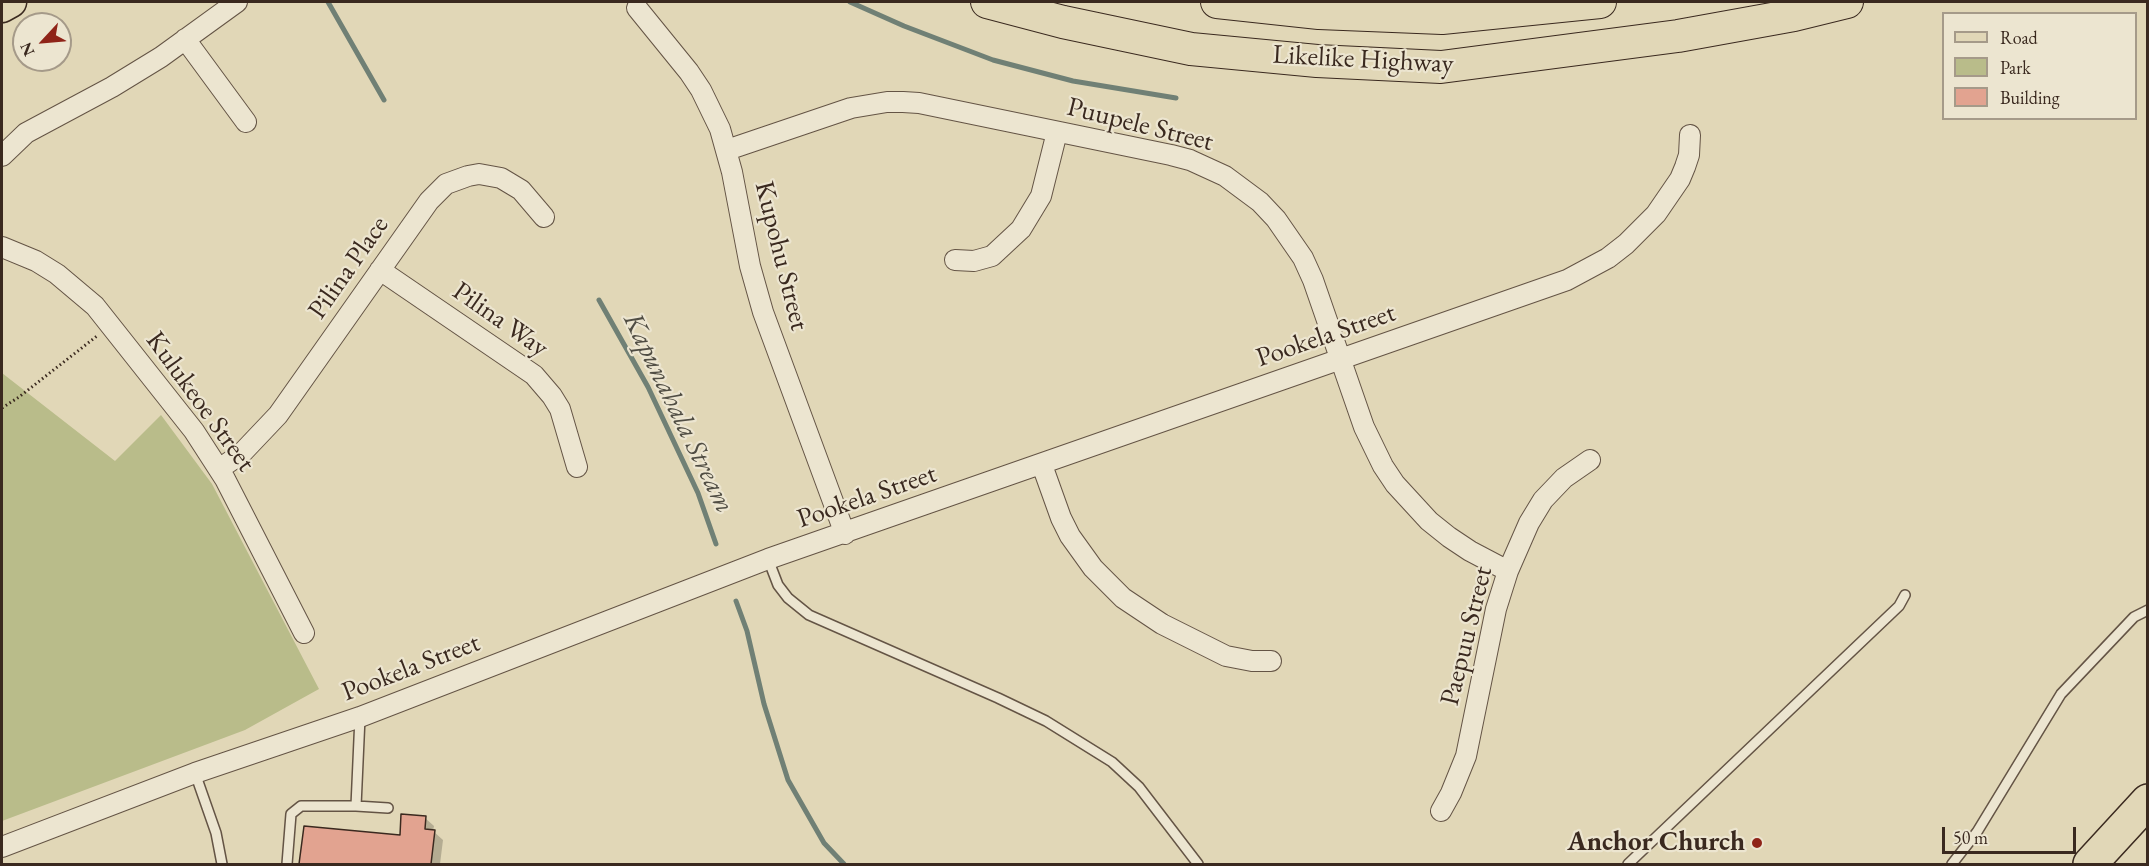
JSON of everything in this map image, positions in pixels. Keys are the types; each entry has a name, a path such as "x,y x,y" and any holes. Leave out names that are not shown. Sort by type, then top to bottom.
{"highway":[{"name":"Likelike Highway","path":"987,2 1063,22 1191,49 1317,61 1441,68 1678,36 1794,15 1848,2"},
{"name":"Likelike Highway","path":"1217,2 1319,13 1442,18 1600,2"},
{"path":"2090,864 2148,801"}],"main road":[{"path":"2,7 11,2"}],"street":[{"path":"2,156 26,133 138,72 237,2"},
{"name":"Kupohu Street","path":"638,8 689,72 701,90 720,129 727,150 750,266 763,312 845,534"},
{"path":"185,39 246,122"},
{"name":"Puupele Street","path":"727,150 851,108 887,102 919,103 1190,160 1225,176 1251,194 1276,219 1303,258 1313,280 1364,428 1395,484 1429,521 1449,537 1508,571"},
{"path":"955,260 974,261 992,256 1022,229 1041,196 1057,132"},
{"name":"Pookela Street","path":"2,846 195,773 360,717 768,559 1567,280 1608,258 1642,229 1669,197 1685,167 1689,155 1690,135"},
{"name":"Pilina Place","path":"219,470 248,448 278,415 433,197 446,184 479,174 501,178 521,190 544,217"},
{"name":"Kulukeoe Street","path":"2,247 36,261 57,274 95,306 194,430 219,470 304,633"},
{"name":"Pilina Way","path":"380,270 534,375 560,409 577,467"},
{"name":"Paepuu Street","path":"1441,811 1466,756 1496,609 1508,571 1529,523 1543,500 1563,478 1590,460"},
{"path":"1042,465 1070,536 1093,568 1124,598 1162,624 1226,656 1252,661 1271,661"}],"lane":[{"path":"768,559 778,585 788,598 809,615 998,698 1046,722 1112,762 1139,788 1198,864"},
{"path":"1628,864 1899,606 1905,595"},
{"path":"1952,864 1977,832 2061,694 2134,617 2148,609"},
{"path":"356,806 360,717"},
{"path":"195,773 216,832 222,864"},
{"path":"287,864 291,814 301,806 388,808"}],"path":[{"path":"2,408 111,326"}],"green space":[{"path":"2,373 115,461 161,415 212,484 319,689 245,730 2,821"}],"building":[{"path":"401,814 426,816 425,829 435,830 431,864 299,864 304,826 400,835"}],"waterway":[{"name":"Kapunahala Stream","path":"328,2 384,100"},
{"path":"850,2 904,26 993,60 1073,81 1176,98"},
{"name":"Kapunahala Stream","path":"599,300 648,387 698,493 716,544"},
{"name":"Kapunahala Stream","path":"736,601 747,631 764,704 788,780 824,843 844,864"}],"place":[{"name":"Anchor Church","path":"1757,843"}]}
